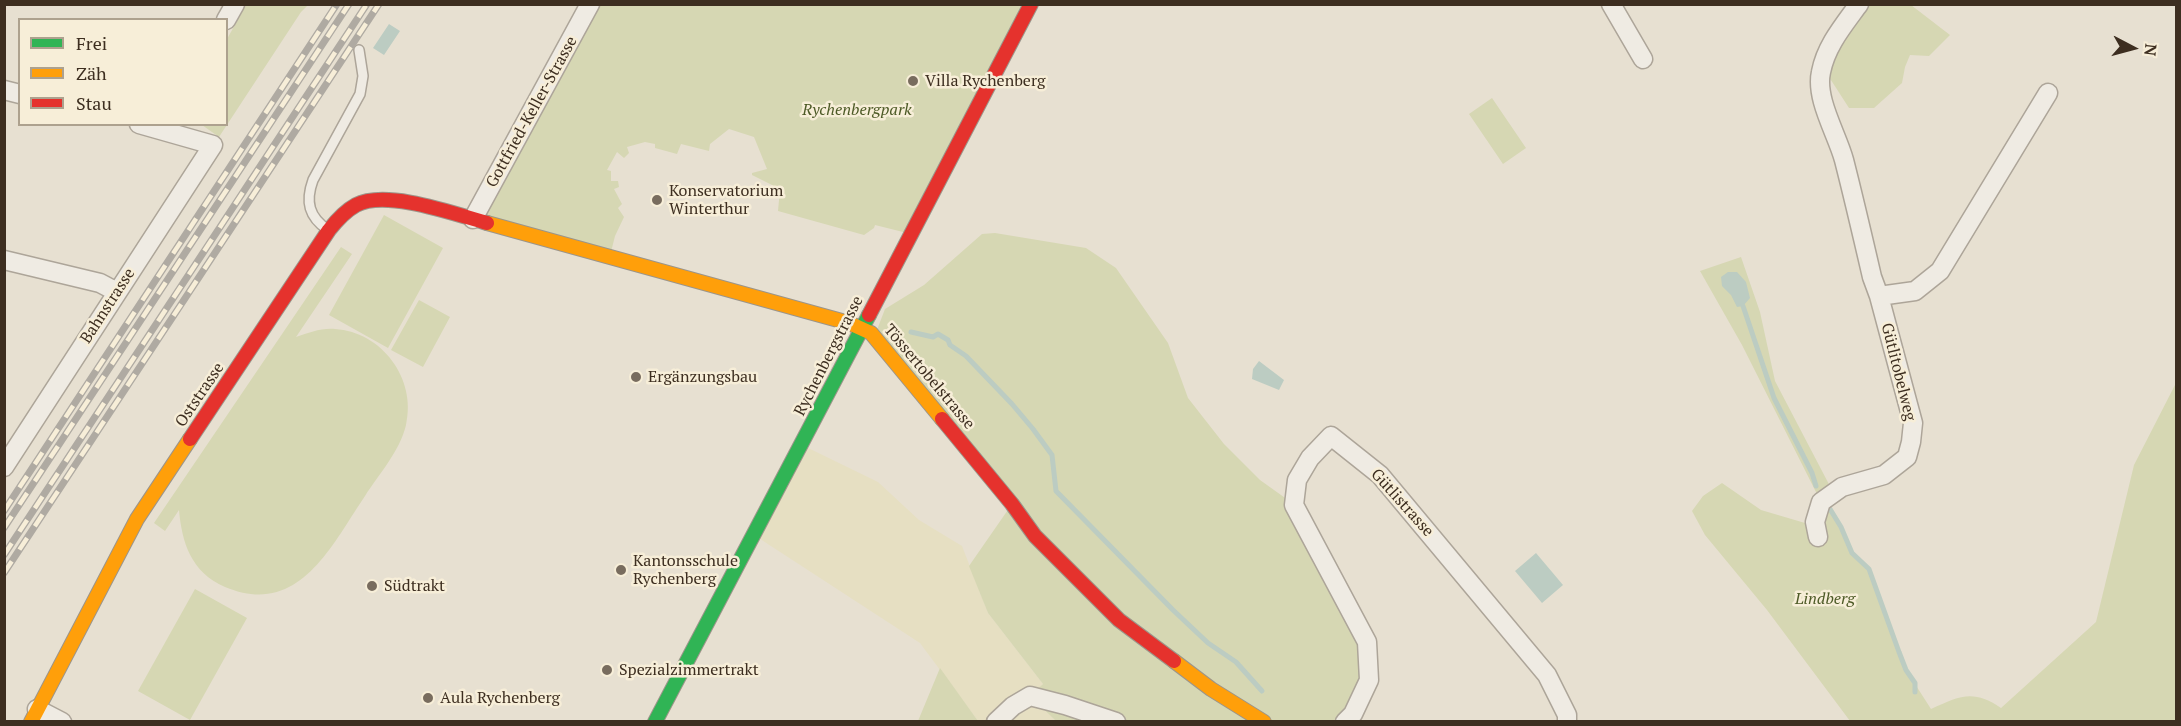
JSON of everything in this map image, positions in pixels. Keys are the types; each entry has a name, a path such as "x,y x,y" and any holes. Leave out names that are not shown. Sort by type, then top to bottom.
{"street":[{"path":"227,18 235,4"},
{"name":"Gottfried-Keller-Strasse","path":"473,219 590,4"},
{"name":"Rychenbergstrasse","path":"655,722 1031,4"},
{"path":"1611,4 1643,59"},
{"name":"Gütlitobelweg","path":"1818,537 1815,522 1821,502 1842,487 1884,475 1907,457 1913,423 1872,277 1844,159 1820,98 1820,74 1830,45 1859,4"},
{"path":"1879,296 1915,291 1940,271 2048,93"},
{"name":"Bahnstrasse","path":"4,467 10,447 117,292 213,145 168,128"},
{"name":"Oststrasse","path":"34,715 137,519 329,230 351,208 376,199 393,200 473,219"},
{"name":"Tössertobelstrasse","path":"473,219 862,328 875,335 1012,504 1035,536 1119,620 1211,689 1264,722"},
{"path":"4,260 100,283 117,292"},
{"name":"Gütlistrasse","path":"1345,722 1353,714 1369,680 1367,642 1294,505 1297,480 1310,458 1331,436 1380,475 1532,657 1546,675 1567,715 1567,722"},
{"path":"996,722 1013,706 1030,696 1116,722"},
{"path":"34,715 62,722"}],"lane":[{"path":"329,230 312,215 309,193 313,180 360,94 363,76 359,50"}],"shaded area":[{"path":"389,24 400,31 384,55 373,48"},
{"path":"1728,272 1737,272 1746,282 1750,298 1743,306 1737,307 1731,295 1722,286 1721,277"},
{"path":"1259,361 1284,380 1279,390 1252,379 1253,369"},
{"path":"802,445 878,482 919,520 962,546 988,613 1043,684 1030,696 1056,721 978,721 920,643 754,535"},
{"path":"1536,553 1563,585 1542,603 1515,571"}],"green space":[{"path":"246,5 308,5 301,12 228,123 228,37"},
{"name":"Rychenbergpark","path":"590,5 1031,5 911,234 875,225 864,235 778,211 780,189 752,175 752,173 767,169 754,137 729,129 710,144 709,151 681,144 677,154 655,148 655,144 645,142 627,147 629,153 624,158 617,152 607,170 611,171 611,181 618,181 619,187 614,189 622,204 618,208 624,217 615,236 610,256 473,219"},
{"path":"1868,5 1911,5 1950,35 1929,56 1910,55 1902,83 1874,108 1849,108 1829,77 1831,66 1839,47"},
{"path":"1492,98 1526,148 1503,164 1469,114"},
{"path":"203,126 226,126 219,137"},
{"path":"384,215 443,248 388,348 329,315"},
{"path":"995,233 1086,248 1116,268 1168,343 1188,398 1224,444 1260,480 1295,505 1367,642 1369,680 1345,722 1056,721 1030,696 1043,684 988,613 969,566 1012,504 875,335 885,309 924,285 982,234"},
{"path":"341,247 352,254 296,337 319,330 335,329 352,332 381,349 401,375 406,391 408,408 403,435 339,536 310,572 293,585 273,593 251,594 225,587 204,573 190,555 183,534 179,510 165,531 154,523"},
{"path":"1741,257 1760,312 1775,381 1833,492 1821,502 1742,345 1700,271"},
{"path":"419,300 450,317 423,367 391,350"},
{"name":"Lindberg","path":"2176,383 2176,721 1850,721 1767,610 1705,535 1692,511 1703,496 1722,483 1761,510 1805,523 1815,522 1830,509 1852,553 1869,569 1906,670 1931,709 1966,696 1982,698 2001,708 2096,622 2134,465"},
{"path":"195,589 247,618 190,720 138,691"},
{"path":"940,668 978,721 918,721"}],"waterway":[{"path":"1743,306 1774,398 1812,473 1816,486"},
{"path":"911,332 933,337 938,334 966,356 1012,404 1052,455 1056,491 1173,610 1208,643 1236,662 1262,691"},
{"path":"1830,509 1852,553 1869,569 1906,670 1915,683 1915,692"}],"railway":[{"path":"4,511 337,4"},
{"path":"4,528 349,4"},
{"path":"4,555 367,4"},
{"path":"4,573 379,4"}],"traffic: fast":[{"path":"655,722 869,315"}],"traffic: slow":[{"path":"487,223 849,323 871,333 942,419"},
{"path":"31,722 137,519 190,439"},
{"path":"1174,661 1211,689 1264,722"}],"traffic: jam":[{"path":"869,315 1031,4"},
{"path":"190,439 329,230 348,210 369,201 402,201 487,223"},
{"path":"942,419 1012,504 1035,536 1119,620 1174,661"}],"place":[{"name":"Villa Rychenberg","path":"913,81"},
{"name":"Konservatorium Winterthur","path":"657,200"},
{"name":"Ergänzungsbau","path":"636,377"},
{"name":"Kantonsschule Rychenberg","path":"621,570"},
{"name":"Südtrakt","path":"372,586"},
{"name":"Spezialzimmertrakt","path":"607,670"},
{"name":"Aula Rychenberg","path":"428,698"}]}
